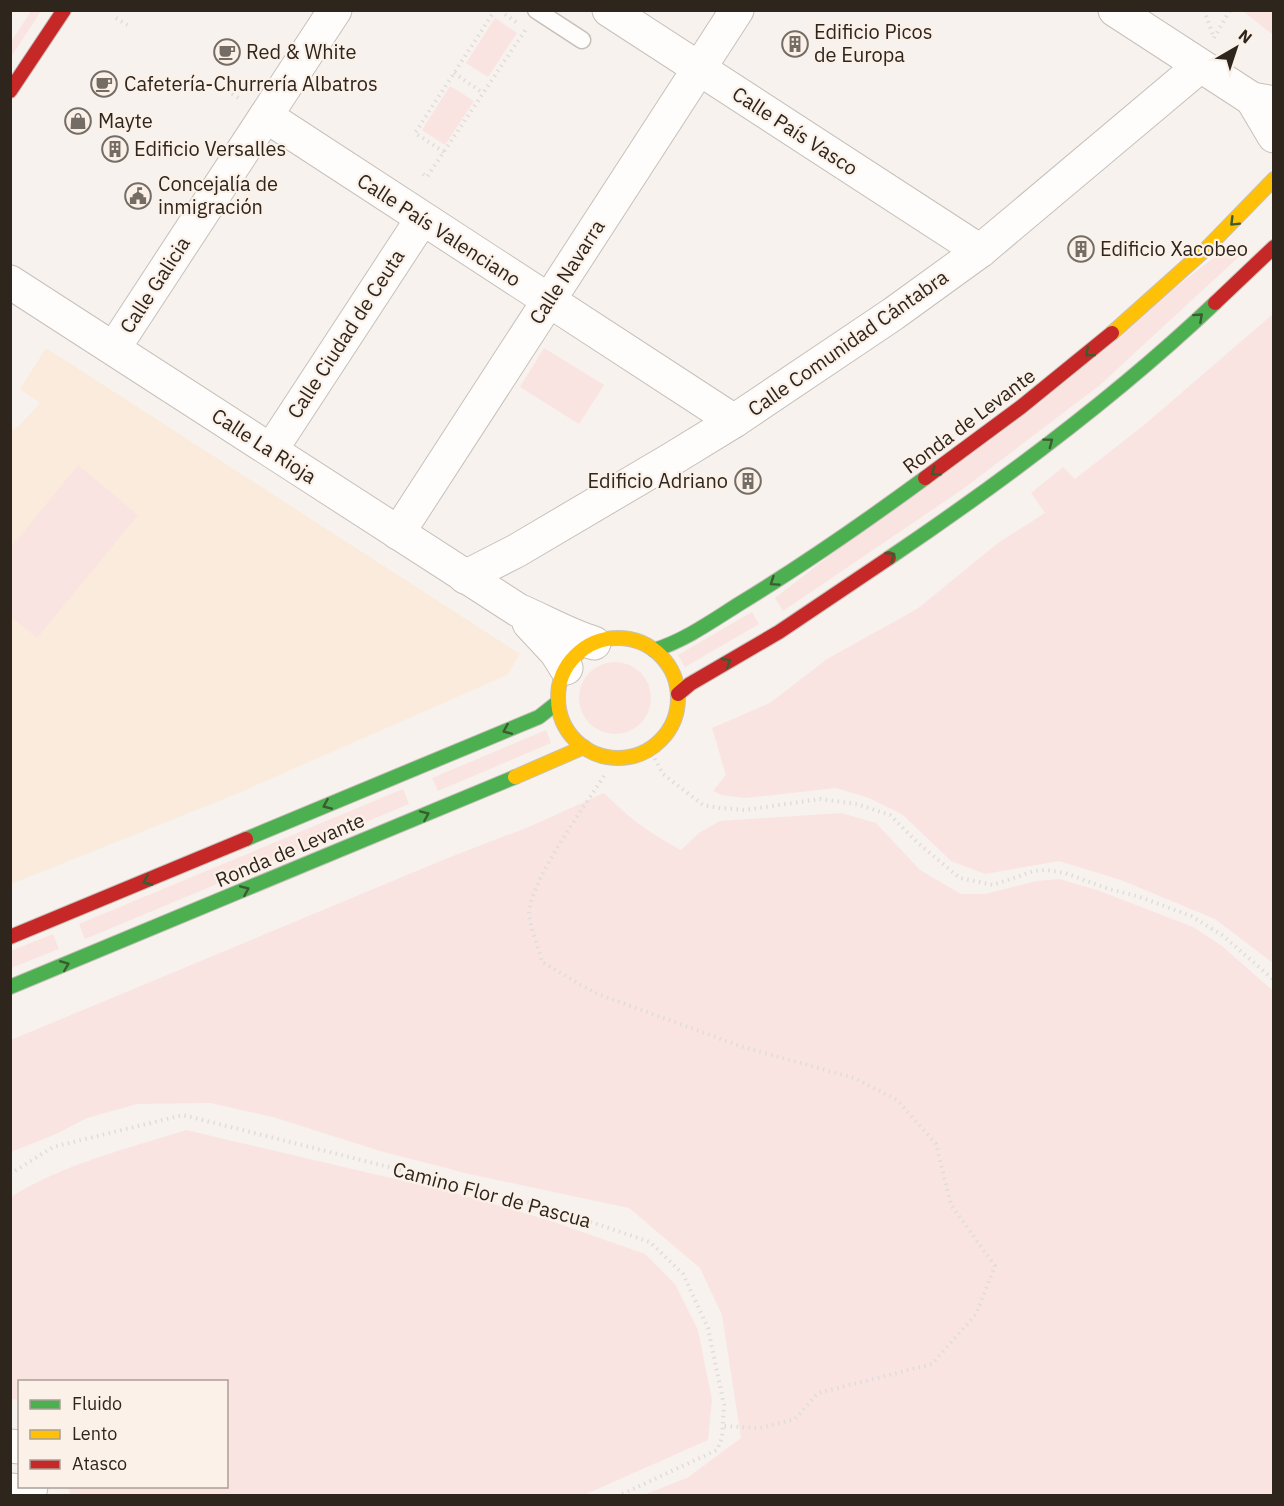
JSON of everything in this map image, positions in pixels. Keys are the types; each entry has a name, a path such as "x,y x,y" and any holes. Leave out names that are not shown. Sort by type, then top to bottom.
{"main road":[{"path":"10,91 64,10"},
{"name":"Ronda de Levante","path":"654,650 669,645 736,605 851,530 917,485 1063,375 1164,290 1237,220 1274,179"},
{"path":"678,694 690,684 779,632 948,518 1084,416 1198,318 1274,247"},
{"path":"623,638 639,642 654,650 675,677 678,694 672,725 660,741 642,753 622,758 602,756 584,747 571,735 562,720 558,702 559,685 566,668 576,655 594,643 606,639 623,638"},
{"name":"Ronda de Levante","path":"10,937 539,717 558,702"},
{"name":"Ronda de Levante","path":"10,987 419,818 584,747"}],"street":[{"name":"Calle Galicia","path":"114,348 335,10"},
{"name":"Calle País Vasco","path":"609,10 980,251"},
{"name":"Calle Navarra","path":"398,533 737,10"},
{"path":"1115,10 1207,52 1263,101 1274,136"},
{"name":"Calle Comunidad Cántabra","path":"465,577 516,551 734,421 893,314 980,251 1207,52"},
{"name":"Calle País Valenciano","path":"266,116 734,421"},
{"name":"Calle Ciudad de Ceuta","path":"271,450 422,219"},
{"name":"Calle La Rioja","path":"10,282 518,610 569,636 594,643"},
{"name":"Calle La Rioja","path":"518,610 556,652 566,668"},
{"path":"10,1490 30,1492 31,1488"}],"lane":[{"path":"536,10 582,40"}],"path":[{"path":"1204,10 1207,52"},
{"path":"423,174 428,177 526,29 500,11 454,73 415,133 444,152"},
{"path":"116,18 129,26"},
{"path":"454,73 483,93"},
{"path":"649,748 663,774 703,805 745,810 820,800 857,804 890,815 919,844 960,878 993,885 1034,871 1047,870 1065,873 1140,897 1191,916 1222,935 1274,980"},
{"path":"604,776 561,841 537,886 529,913 542,962 595,993 740,1046 854,1078 897,1100 936,1144 951,1205 994,1266 976,1314 932,1364 818,1393 795,1419 760,1428 723,1426"},
{"name":"Camino Flor de Pascua","path":"10,1174 53,1147 183,1115 547,1207 650,1242 683,1274 708,1328 724,1405 722,1438 717,1450 618,1496"}],"shaded area":[{"path":"31,11 41,11 11,57 11,42"},
{"path":"1243,11 1273,11 1273,35"},
{"path":"495,18 517,33 488,77 466,63"},
{"path":"450,86 474,101 445,145 422,130"},
{"path":"1234,242 1244,252 1100,385 963,489 783,611 775,598"},
{"path":"1273,314 1273,963 1215,919 1121,880 1059,861 985,874 951,861 903,815 869,798 836,788 745,798 722,795 713,791 726,775 712,728 770,703 827,659 917,609 998,543 1045,513 1031,493 1063,467 1075,479 1143,426"},
{"path":"46,348 520,654 507,675 236,794 11,884 11,430 18,427 40,403 20,389"},
{"path":"544,348 604,385 579,424 520,387"},
{"path":"78,465 138,515 37,638 11,617 11,547"},
{"path":"752,612 759,624 685,667 678,655"},
{"path":"615,662 635,668 645,678 651,698 645,718 635,728 615,734 595,728 585,718 579,698 585,678 595,668"},
{"path":"546,730 551,743 438,791 432,778"},
{"path":"403,789 409,804 85,939 79,924"},
{"path":"604,793 640,824 681,850 699,833 720,821 841,813 876,823 920,870 961,894 985,894 1037,881 1059,879 1097,890 1193,927 1222,946 1273,991 1273,1495 643,1495 687,1478 741,1438 722,1315 700,1268 629,1208 469,1174 380,1151 273,1117 210,1103 137,1104 87,1118 56,1134 11,1152 11,1040 443,860 531,826"},
{"path":"53,934 59,949 11,968 11,951"},
{"path":"186,1130 455,1193 551,1221 645,1254 675,1284 698,1330 712,1400 708,1440 584,1495 71,1495 68,1488 228,1488 228,1380 18,1380 18,1400 11,1399 11,1197 52,1175"}],"traffic: fast":[{"path":"889,558 1016,469 1098,405 1215,303"},
{"path":"654,650 708,624 834,543 925,478"},
{"path":"246,839 539,717 558,702"},
{"path":"10,987 515,777"}],"traffic: slow":[{"path":"1112,333 1206,249 1274,179"},
{"path":"618,638 641,643 660,656 673,675 678,698 673,721 660,740 641,753 618,758 595,753 576,740 563,721 558,698 563,675 576,656 595,643 618,638"},
{"path":"515,777 584,747"}],"traffic: jam":[{"path":"10,91 64,10"},
{"path":"1215,303 1274,247"},
{"path":"925,478 1021,407 1112,333"},
{"path":"678,694 690,684 779,632 889,558"},
{"path":"10,937 246,839"}],"place":[{"name":"Edificio Picos de Europa","path":"795,44"},
{"name":"Red & White","path":"227,52"},
{"name":"Cafetería-Churrería Albatros","path":"104,84"},
{"name":"Mayte","path":"78,121"},
{"name":"Edificio Versalles","path":"115,149"},
{"name":"Concejalía de inmigración","path":"138,196"},
{"name":"Edificio Xacobeo","path":"1081,249"},
{"name":"Edificio Adriano","path":"748,481"}]}
